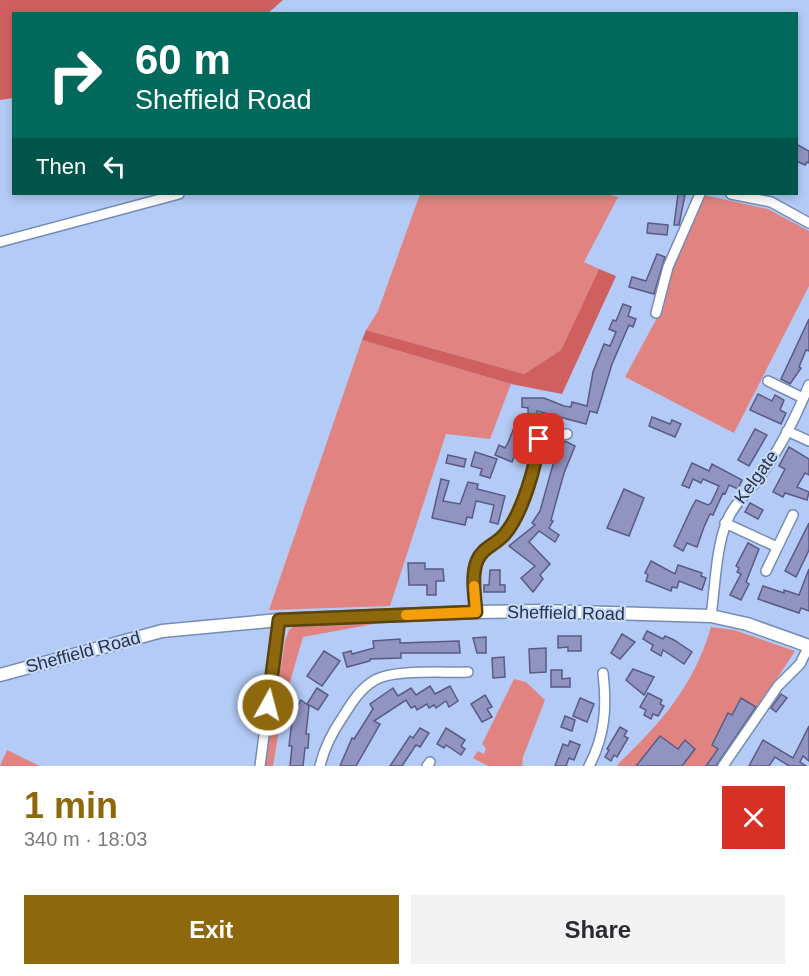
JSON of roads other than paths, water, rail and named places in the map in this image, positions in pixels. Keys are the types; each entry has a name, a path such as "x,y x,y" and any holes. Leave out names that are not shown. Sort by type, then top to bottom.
{"main road":[{"name":"Sheffield Road","path":"0,675 162,631 279,620 476,612 542,611 711,616 747,624 809,646"}],"street":[{"path":"0,242 175,195"},
{"path":"656,313 668,267 700,195"},
{"path":"736,195 771,202 809,223"},
{"path":"768,381 803,399"},
{"name":"Kelgate","path":"711,616 725,524 746,491 758,480 787,431 809,385"},
{"name":"Kelgate","path":"787,431 809,441"},
{"path":"476,612 474,571 477,560 482,552 504,535 526,495 538,435 567,434"},
{"path":"765,571 793,515"},
{"name":"Kelgate","path":"725,524 777,547"},
{"path":"260,766 279,620"},
{"path":"723,766 778,686 800,664 809,646"},
{"path":"320,766 324,752 340,721 356,697 376,679 391,675 468,672"},
{"path":"589,766 603,735 605,692 603,673"}]}
